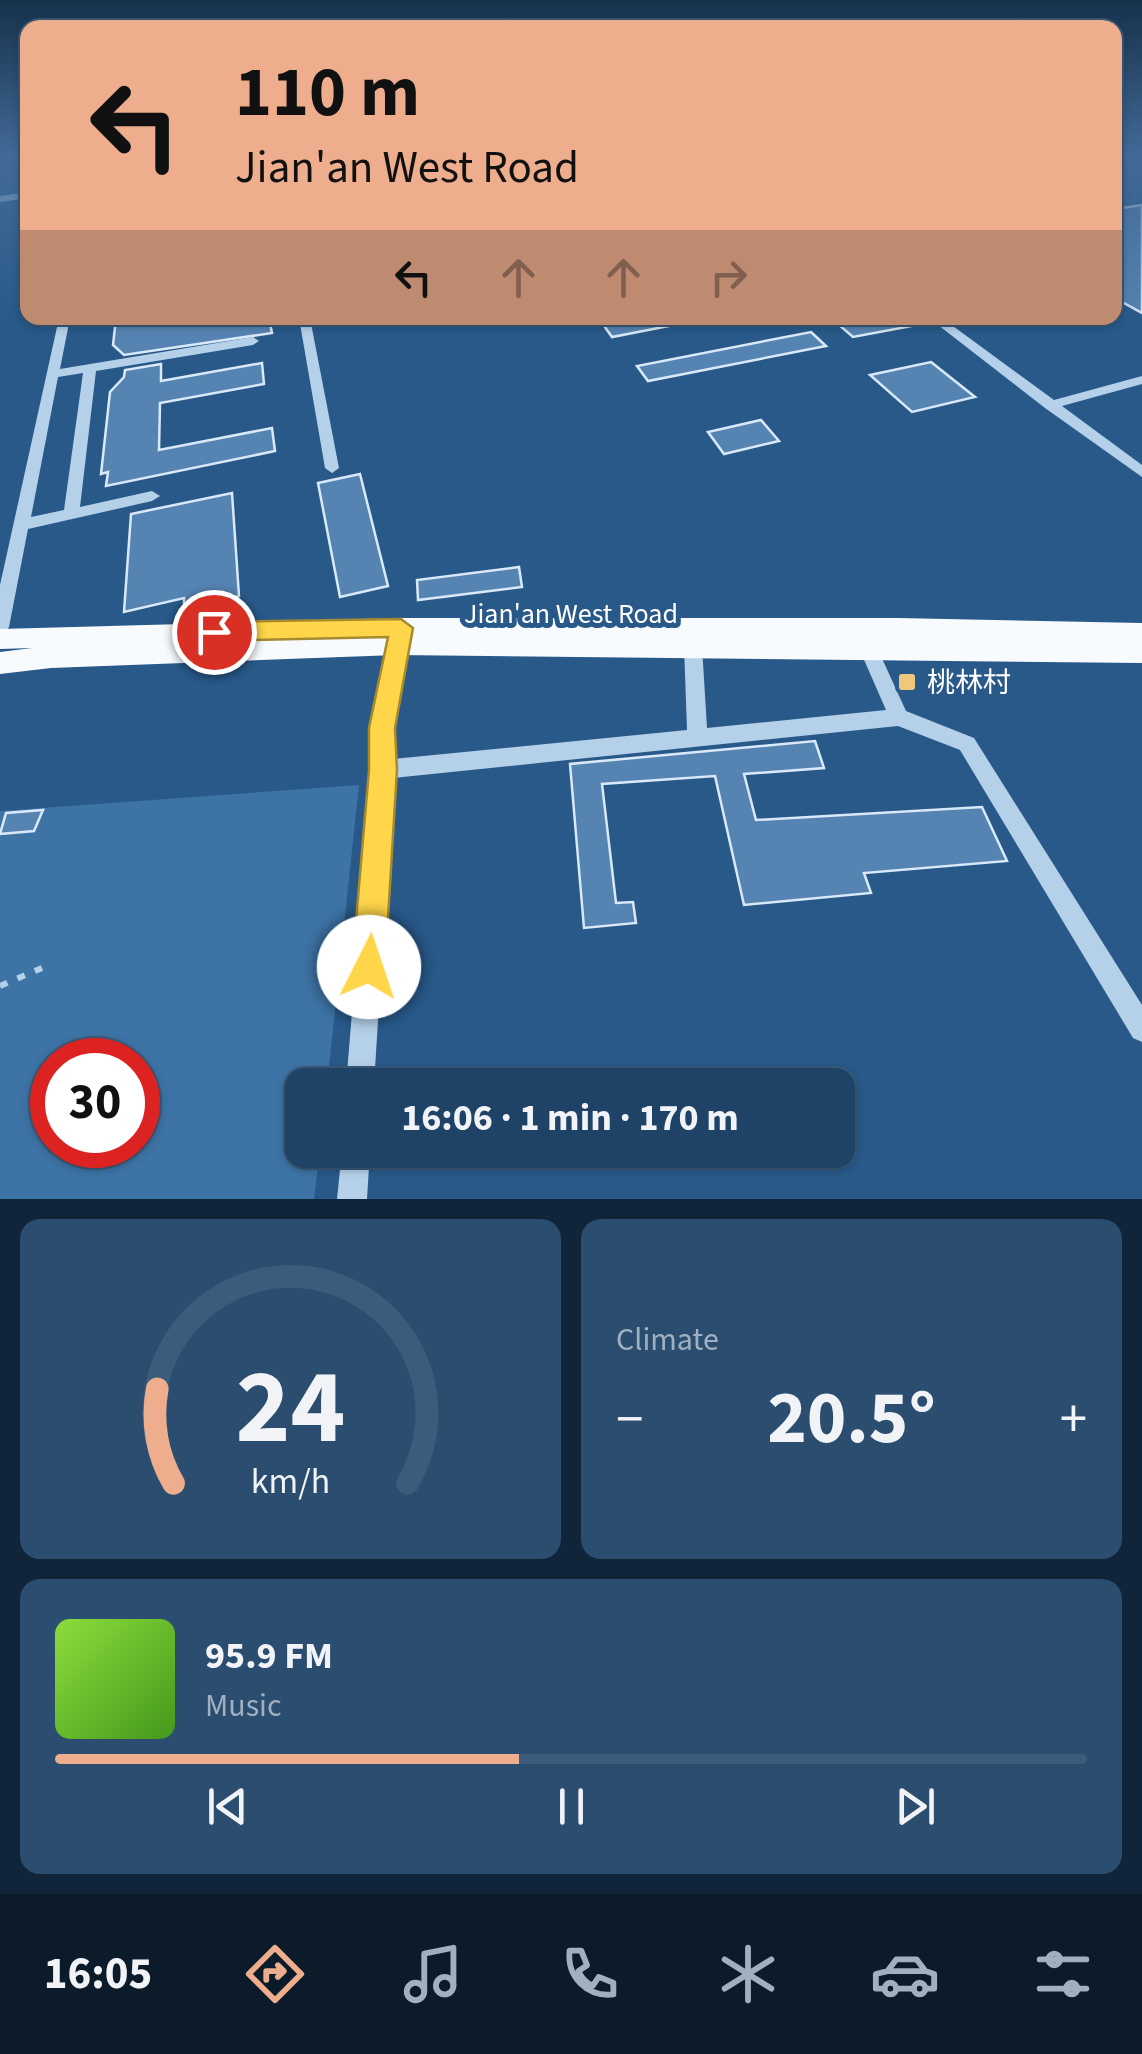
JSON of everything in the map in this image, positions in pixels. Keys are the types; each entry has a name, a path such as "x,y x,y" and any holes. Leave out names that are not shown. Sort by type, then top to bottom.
{"main road":[{"name":"Jian'an West Road","path":"0,639 898,628 1142,633"},
{"name":"Jian'an West Road","path":"0,663 399,636 692,646 1142,652"}],"street":[{"path":"0,627 62,325"},
{"path":"305,325 332,468"},
{"path":"943,325 1142,472"},
{"path":"52,374 253,341"},
{"path":"71,513 90,368"},
{"path":"1050,405 1142,380"},
{"path":"21,525 152,496"},
{"path":"361,1068 383,770 382,728 399,636"},
{"path":"692,646 697,738"},
{"path":"866,646 899,717"},
{"path":"383,770 899,717 967,744 1142,1030"},
{"path":"352,1199 355,1168"}],"path":[{"path":"0,986 42,968"}],"shaded area":[{"path":"359,785 329,1068 285,1068 285,1168 318,1168 314,1199 0,1199 0,811"}],"building":[{"path":"1122,214 1142,214 1142,313 1122,302"},
{"path":"115,325 270,325 272,333 124,355 113,345"},
{"path":"603,325 674,325 612,337"},
{"path":"839,325 917,325 853,337"},
{"path":"811,332 826,346 648,381 637,366"},
{"path":"931,362 975,397 912,412 870,375"},
{"path":"262,363 264,384 160,403 159,450 272,428 275,451 106,486 108,472 101,474 110,392 124,377 125,370 161,364 161,381"},
{"path":"761,420 779,441 724,454 708,432"},
{"path":"360,474 388,586 340,597 318,483"},
{"path":"232,493 239,596 184,610 184,598 124,612 131,514"},
{"path":"519,567 522,587 418,600 417,580"},
{"path":"815,741 824,768 744,774 756,820 982,807 1007,861 864,873 871,893 744,905 715,776 602,784 616,903 633,902 636,923 584,928 570,764"},
{"path":"43,810 34,831 0,834 6,813"}],"place":[{"name":"桃林村","path":"907,682"}],"route":[{"path":"214,632 401,628 382,728 383,770 369,967"}]}
